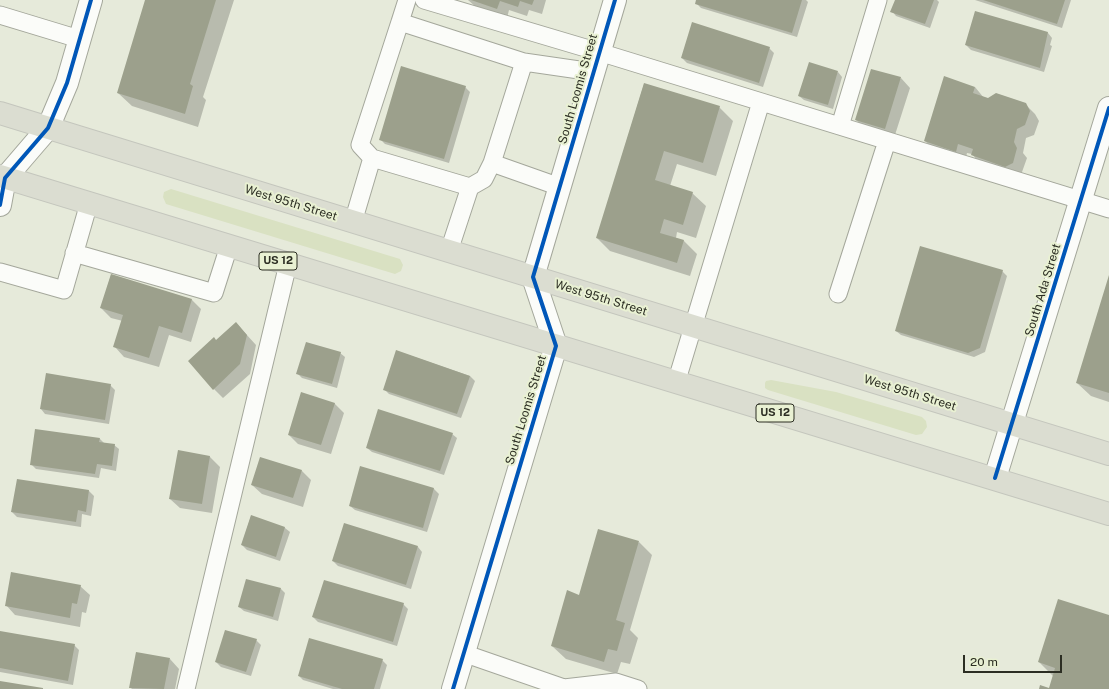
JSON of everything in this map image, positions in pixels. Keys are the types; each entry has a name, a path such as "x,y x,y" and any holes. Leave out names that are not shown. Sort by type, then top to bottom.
{"main road":[{"name":"West 95th Street","path":"0,113 1109,454"},
{"name":"US 12","path":"3,177 676,383 995,478 1109,514"}],"street":[{"path":"0,205 3,177 48,128 67,83 91,0"},
{"name":"South Loomis Street","path":"453,689 556,346 533,277 615,0"},
{"name":"South Ada Street","path":"995,478 1109,108"}],"lane":[{"path":"407,0 360,146 372,158 470,187"},
{"path":"424,0 599,52 1109,209"},
{"path":"840,126 878,0"},
{"path":"0,15 79,39"},
{"path":"400,22 524,62 593,72"},
{"path":"449,251 470,187 484,179 492,163 524,62"},
{"path":"676,383 762,102"},
{"path":"838,294 887,141"},
{"path":"353,222 372,158"},
{"path":"492,163 560,187"},
{"path":"0,272 64,290 89,203"},
{"path":"74,253 214,294 229,246"},
{"path":"186,689 288,264"},
{"path":"463,653 564,689 616,682 638,689"}],"green space":[{"path":"171,189 400,259 403,265 401,271 395,274 166,204 163,197 164,192"},
{"path":"771,380 836,392 922,417 926,421 927,427 922,434 916,435 768,390 765,388 765,383 766,381"}],"building":[{"path":"145,0 216,0 190,84 193,86 185,114 117,93"},
{"path":"471,0 534,0 532,5 520,1 518,7 500,1 497,9"},
{"path":"696,0 802,0 792,33 695,4"},
{"path":"895,0 934,0 925,24 890,12"},
{"path":"983,0 1065,0 1057,24"},
{"path":"975,11 1048,32 1040,68 965,45"},
{"path":"692,22 770,47 759,83 681,58"},
{"path":"809,62 838,71 828,105 798,96"},
{"path":"401,66 466,86 444,159 379,140"},
{"path":"871,69 901,77 885,129 855,120"},
{"path":"944,76 975,87 973,93 988,98 996,93 1026,103 1030,111 1025,125 1017,129 1014,142 1017,148 1013,163 1005,167 971,155 973,149 958,144 956,152 924,141"},
{"path":"644,83 720,106 703,163 664,151 655,180 693,192 683,225 664,219 660,233 684,240 677,263 596,238"},
{"path":"920,246 1003,270 980,348 968,353 895,331"},
{"path":"111,274 192,299 182,333 159,326 149,358 113,347 123,315 100,308"},
{"path":"1109,275 1109,393 1076,383"},
{"path":"236,322 247,335 240,364 213,390 188,361 214,337 216,340"},
{"path":"306,342 341,352 332,384 296,374"},
{"path":"396,350 470,376 457,414 383,390"},
{"path":"46,373 111,384 105,420 40,409"},
{"path":"301,392 335,403 321,445 288,435"},
{"path":"378,409 453,433 440,471 366,448"},
{"path":"35,429 100,438 99,442 115,444 112,466 97,464 95,474 30,465"},
{"path":"178,450 210,456 202,504 169,499"},
{"path":"260,457 302,470 293,498 251,485"},
{"path":"360,466 434,488 423,528 349,506"},
{"path":"17,479 89,490 86,512 78,510 76,522 11,512"},
{"path":"251,515 285,527 276,557 241,545"},
{"path":"344,523 418,546 406,585 332,561"},
{"path":"598,529 639,541 616,620 625,623 617,651 608,649 604,662 551,646 567,590 579,595"},
{"path":"11,572 81,585 77,604 72,603 70,618 5,606"},
{"path":"246,579 281,588 273,617 238,607"},
{"path":"324,580 404,603 393,642 312,617"},
{"path":"1058,599 1109,615 1109,689 1039,689 1040,685 1049,688 1055,668 1038,662"},
{"path":"225,630 257,639 246,672 215,662"},
{"path":"0,631 75,644 68,681 0,668"},
{"path":"309,638 383,659 374,689 342,689 298,676"},
{"path":"136,652 170,658 164,689 129,688"},
{"path":"0,681 43,688 43,689 0,689"}],"cycle path":[{"path":"0,205 5,178 48,128 67,83 91,0"},
{"path":"453,689 556,346 533,277 615,0"},
{"path":"995,478 1109,108"}]}
